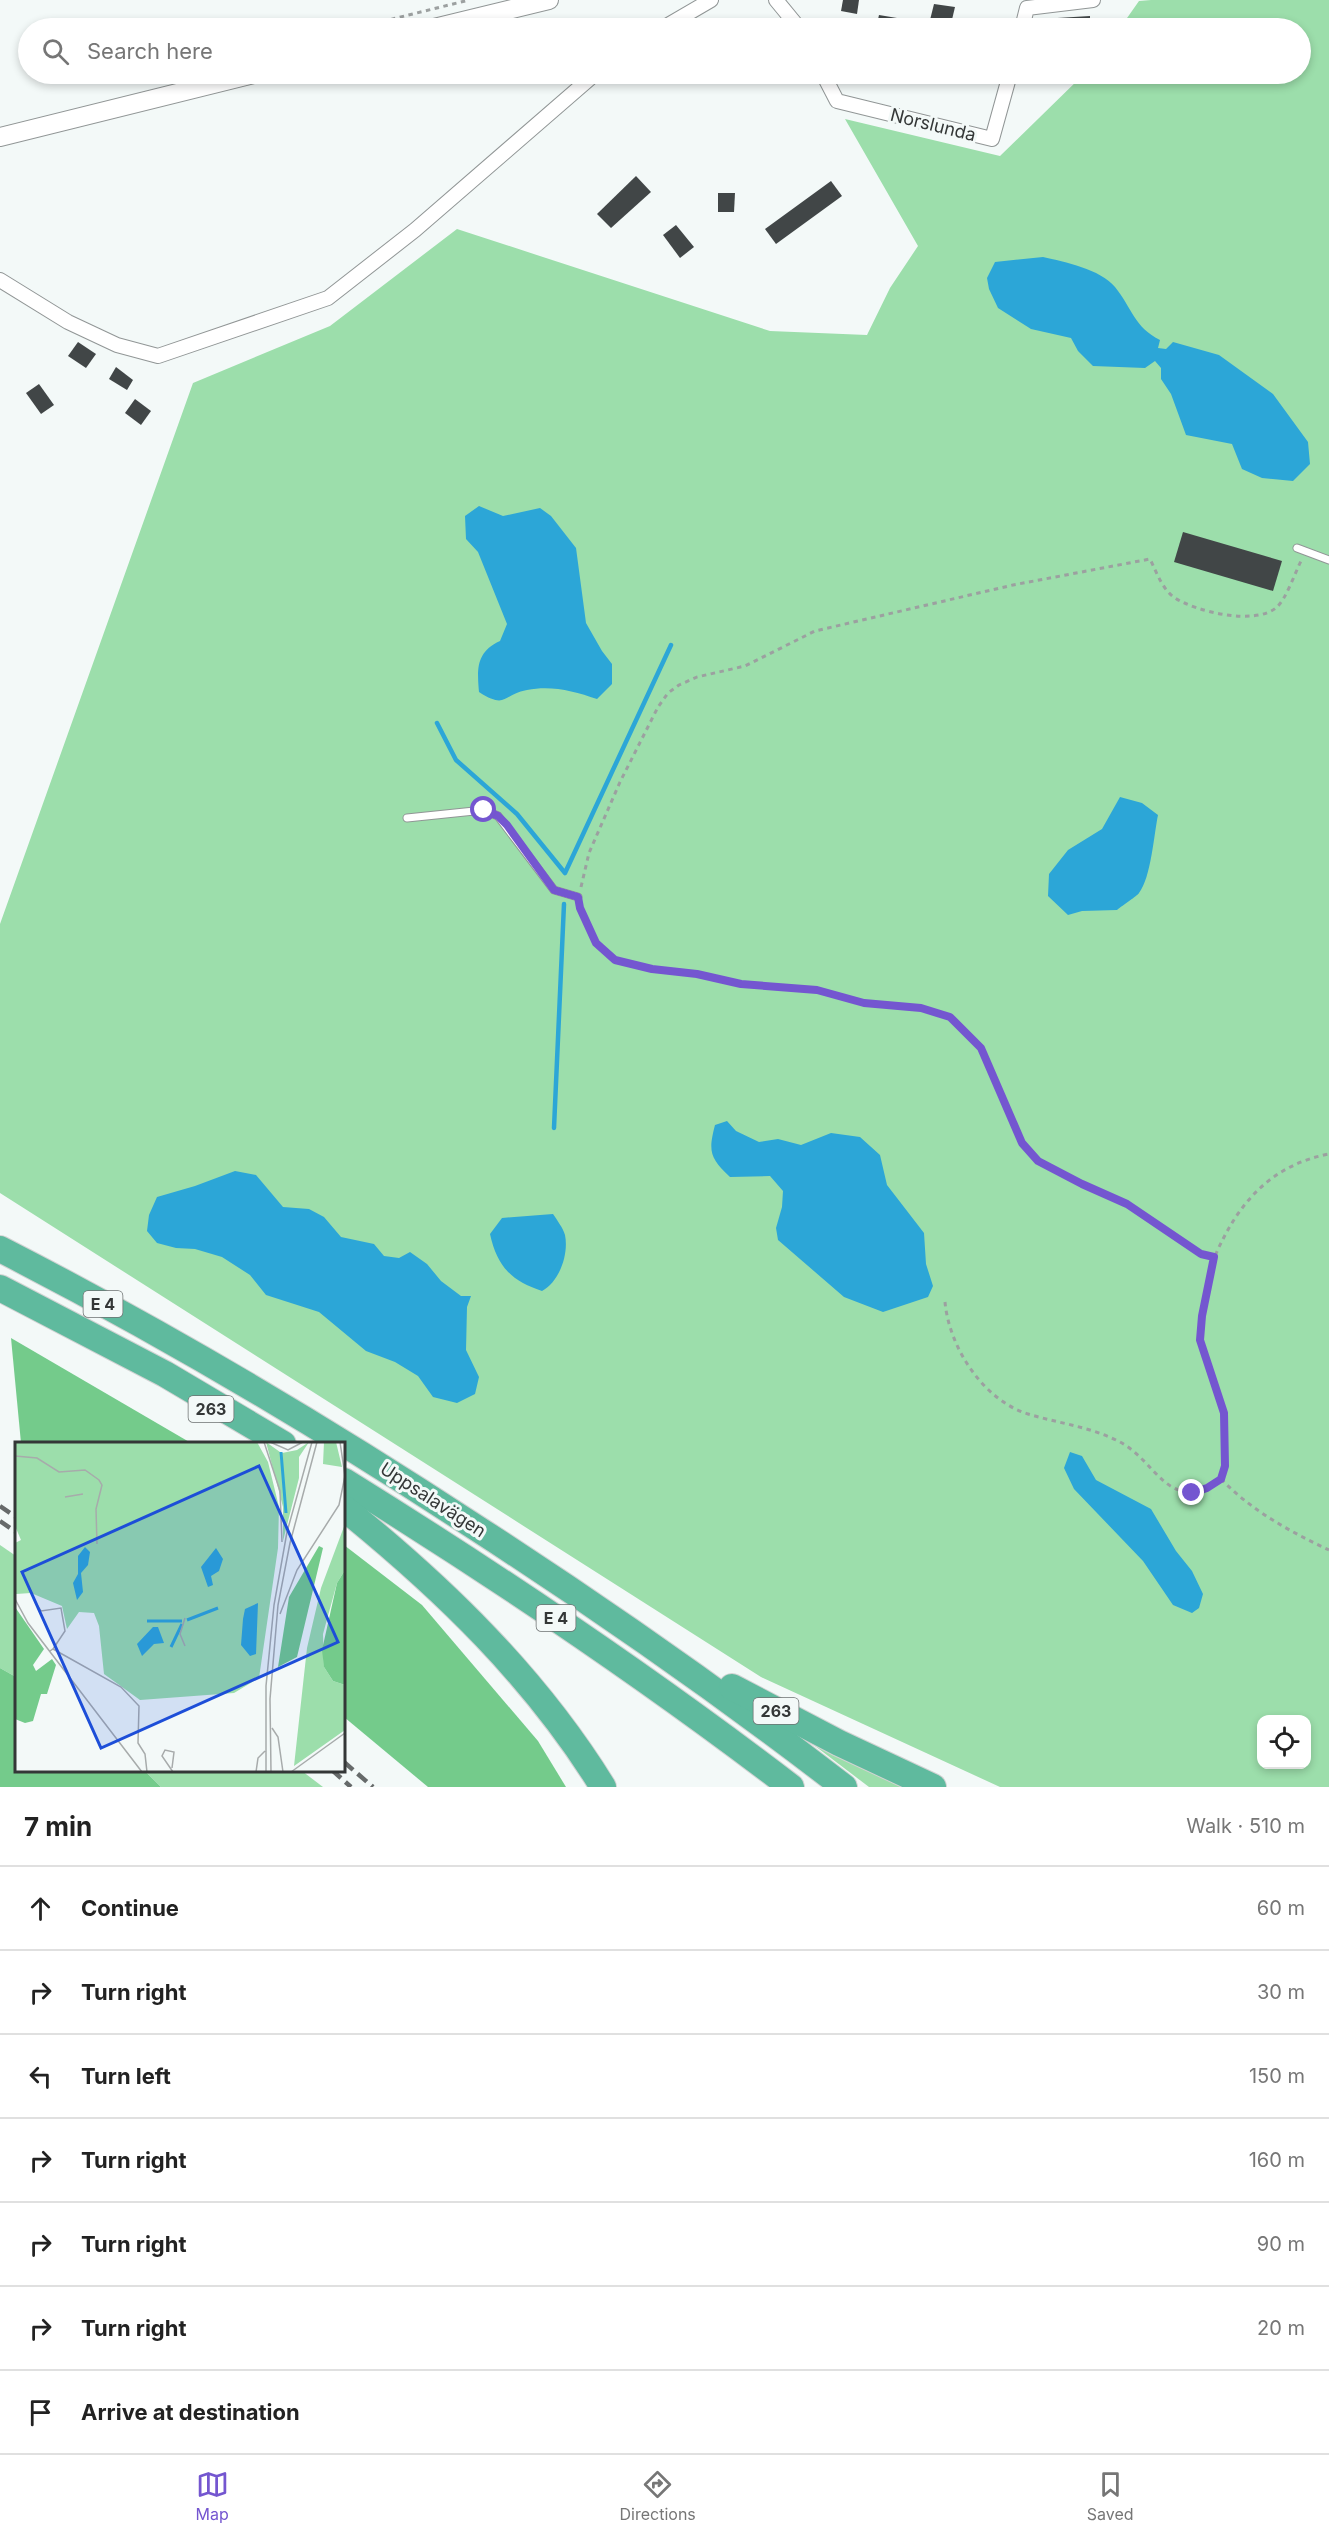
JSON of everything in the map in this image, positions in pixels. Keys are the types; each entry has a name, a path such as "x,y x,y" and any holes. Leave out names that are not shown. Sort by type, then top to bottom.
{"highway":[{"name":"Uppsalavägen","path":"0,1249 112,1309 342,1442"},
{"name":"E 4","path":"0,1288 165,1374 281,1442"},
{"name":"263","path":"165,1374 257,1442"},
{"name":"Uppsalavägen","path":"345,1444 417,1488 623,1626 844,1787"},
{"name":"Uppsalavägen","path":"345,1482 607,1653 791,1787"},
{"path":"345,1509 463,1611 528,1683 568,1735 603,1787"},
{"name":"263","path":"623,1626 789,1718 933,1787"}],"street":[{"path":"475,18 549,0"},
{"path":"680,18 711,0"},
{"path":"776,0 791,18"},
{"path":"1024,18 1027,8 1093,0"},
{"path":"0,137 214,84"},
{"path":"0,280 68,322 117,345 158,356 328,298 416,230 584,84"},
{"name":"Norslunda","path":"828,84 837,101 992,139 1007,84"}],"lane":[{"path":"1297,548 1329,560"},
{"path":"407,818 484,810 498,816 554,890 578,897"}],"path":[{"path":"396,18 469,0"},
{"path":"1214,1257 1201,1254 1127,1204 1038,1161 1022,1143 981,1048 950,1017 921,1008 864,1003 817,990 741,984 697,974 652,969 615,960 596,943 580,908 578,897 589,853 620,782 658,707 668,693 679,685 697,677 745,666 814,631 1013,585 1150,559 1161,583 1175,597 1210,613 1261,616 1278,606 1306,552"},
{"path":"945,1302 946,1318 974,1373 1007,1404 1027,1414 1080,1426 1125,1444 1140,1456 1164,1482 1178,1490 1192,1493 1207,1488 1221,1479 1225,1466 1224,1413 1200,1340 1202,1316 1214,1257 1239,1212 1257,1189 1282,1170 1310,1157 1329,1154"},
{"path":"1221,1479 1240,1499 1288,1530 1329,1550"}],"green space":[{"path":"1329,0 1329,1787 1000,1787 761,1677 0,1193 0,924 193,383 330,326 457,229 770,331 867,335 890,288 918,246 845,119 1000,156 1074,84 1311,84 1311,18 1127,18 1139,1"},
{"path":"11,1338 189,1442 21,1442"},
{"path":"0,1545 15,1555 15,1676 0,1668"},
{"path":"345,1546 422,1605 538,1741 566,1787 428,1787 345,1718"},
{"path":"0,1668 15,1676 15,1772 146,1772 161,1787 0,1787"},
{"path":"790,1727 909,1787 869,1787"},
{"path":"146,1772 303,1772 323,1787 161,1787"}],"water":[{"path":"1043,257 1082,267 1109,281 1144,329 1160,340 1158,348 1166,349 1173,342 1219,355 1273,394 1308,442 1310,464 1293,481 1262,478 1242,469 1232,444 1186,435 1171,394 1161,379 1161,368 1155,361 1145,368 1093,366 1078,351 1071,338 1031,329 998,308 989,289 987,278 995,262"},
{"path":"479,506 503,516 540,508 551,516 576,548 586,623 612,664 612,684 597,699 571,691 554,689 527,690 500,700 479,692 478,669 482,656 492,645 500,641 507,624 478,552 466,539 465,516"},
{"path":"1120,797 1142,803 1158,815 1149,867 1143,886 1138,894 1117,910 1082,911 1068,915 1048,896 1049,874 1068,850 1102,829"},
{"path":"727,1121 736,1131 759,1142 778,1139 801,1145 831,1133 860,1137 880,1155 887,1185 924,1233 926,1264 933,1286 928,1297 883,1312 844,1297 778,1240 776,1228 782,1207 783,1191 770,1176 730,1177 718,1165 712,1154 715,1125"},
{"path":"235,1171 256,1175 283,1207 309,1209 324,1217 341,1237 374,1244 384,1256 399,1258 410,1252 427,1264 441,1281 461,1296 471,1296 467,1307 466,1350 479,1377 475,1394 457,1403 433,1397 418,1376 395,1362 366,1351 319,1312 266,1295 250,1275 222,1257 195,1249 176,1248 157,1243 147,1231 149,1215 157,1197"},
{"path":"553,1214 565,1235 564,1259 558,1275 542,1291 522,1282 507,1271 497,1255 490,1234 502,1218"},
{"path":"1070,1452 1082,1456 1096,1480 1151,1509 1176,1551 1192,1571 1203,1594 1199,1608 1192,1613 1173,1605 1143,1561 1074,1489 1064,1468"}],"building":[{"path":"843,0 859,0 857,14 841,11"},
{"path":"934,4 955,7 952,18 930,18"},
{"path":"879,15 897,18 878,18"},
{"path":"1090,16 1090,18 1057,18"},
{"path":"636,176 651,192 611,228 597,214"},
{"path":"831,181 842,196 776,244 765,229"},
{"path":"718,193 735,193 734,212 718,212"},
{"path":"676,225 694,247 680,258 663,235"},
{"path":"78,342 96,354 86,368 68,356"},
{"path":"116,367 133,380 127,390 109,379"},
{"path":"39,384 54,405 41,414 26,393"},
{"path":"135,399 151,411 141,425 125,413"},
{"path":"1183,532 1282,561 1273,591 1174,562"}],"waterway":[{"path":"437,723 456,760 517,814 565,873 671,645"},
{"path":"554,1128 564,904"}],"railway":[{"path":"0,1506 15,1516"},
{"path":"0,1521 15,1531"},
{"path":"345,1763 373,1787"},
{"path":"334,1772 351,1787"}],"route":[{"path":"484,810 498,816 507,825 554,890 578,897 580,908 586,916 596,943 615,960 652,969 697,974 741,984 817,990 864,1003 921,1008 950,1017 981,1048 1022,1143 1038,1161 1127,1204 1201,1254 1214,1257 1202,1316 1200,1340 1217,1385 1224,1413 1225,1466 1221,1479 1207,1488 1192,1493"}]}
